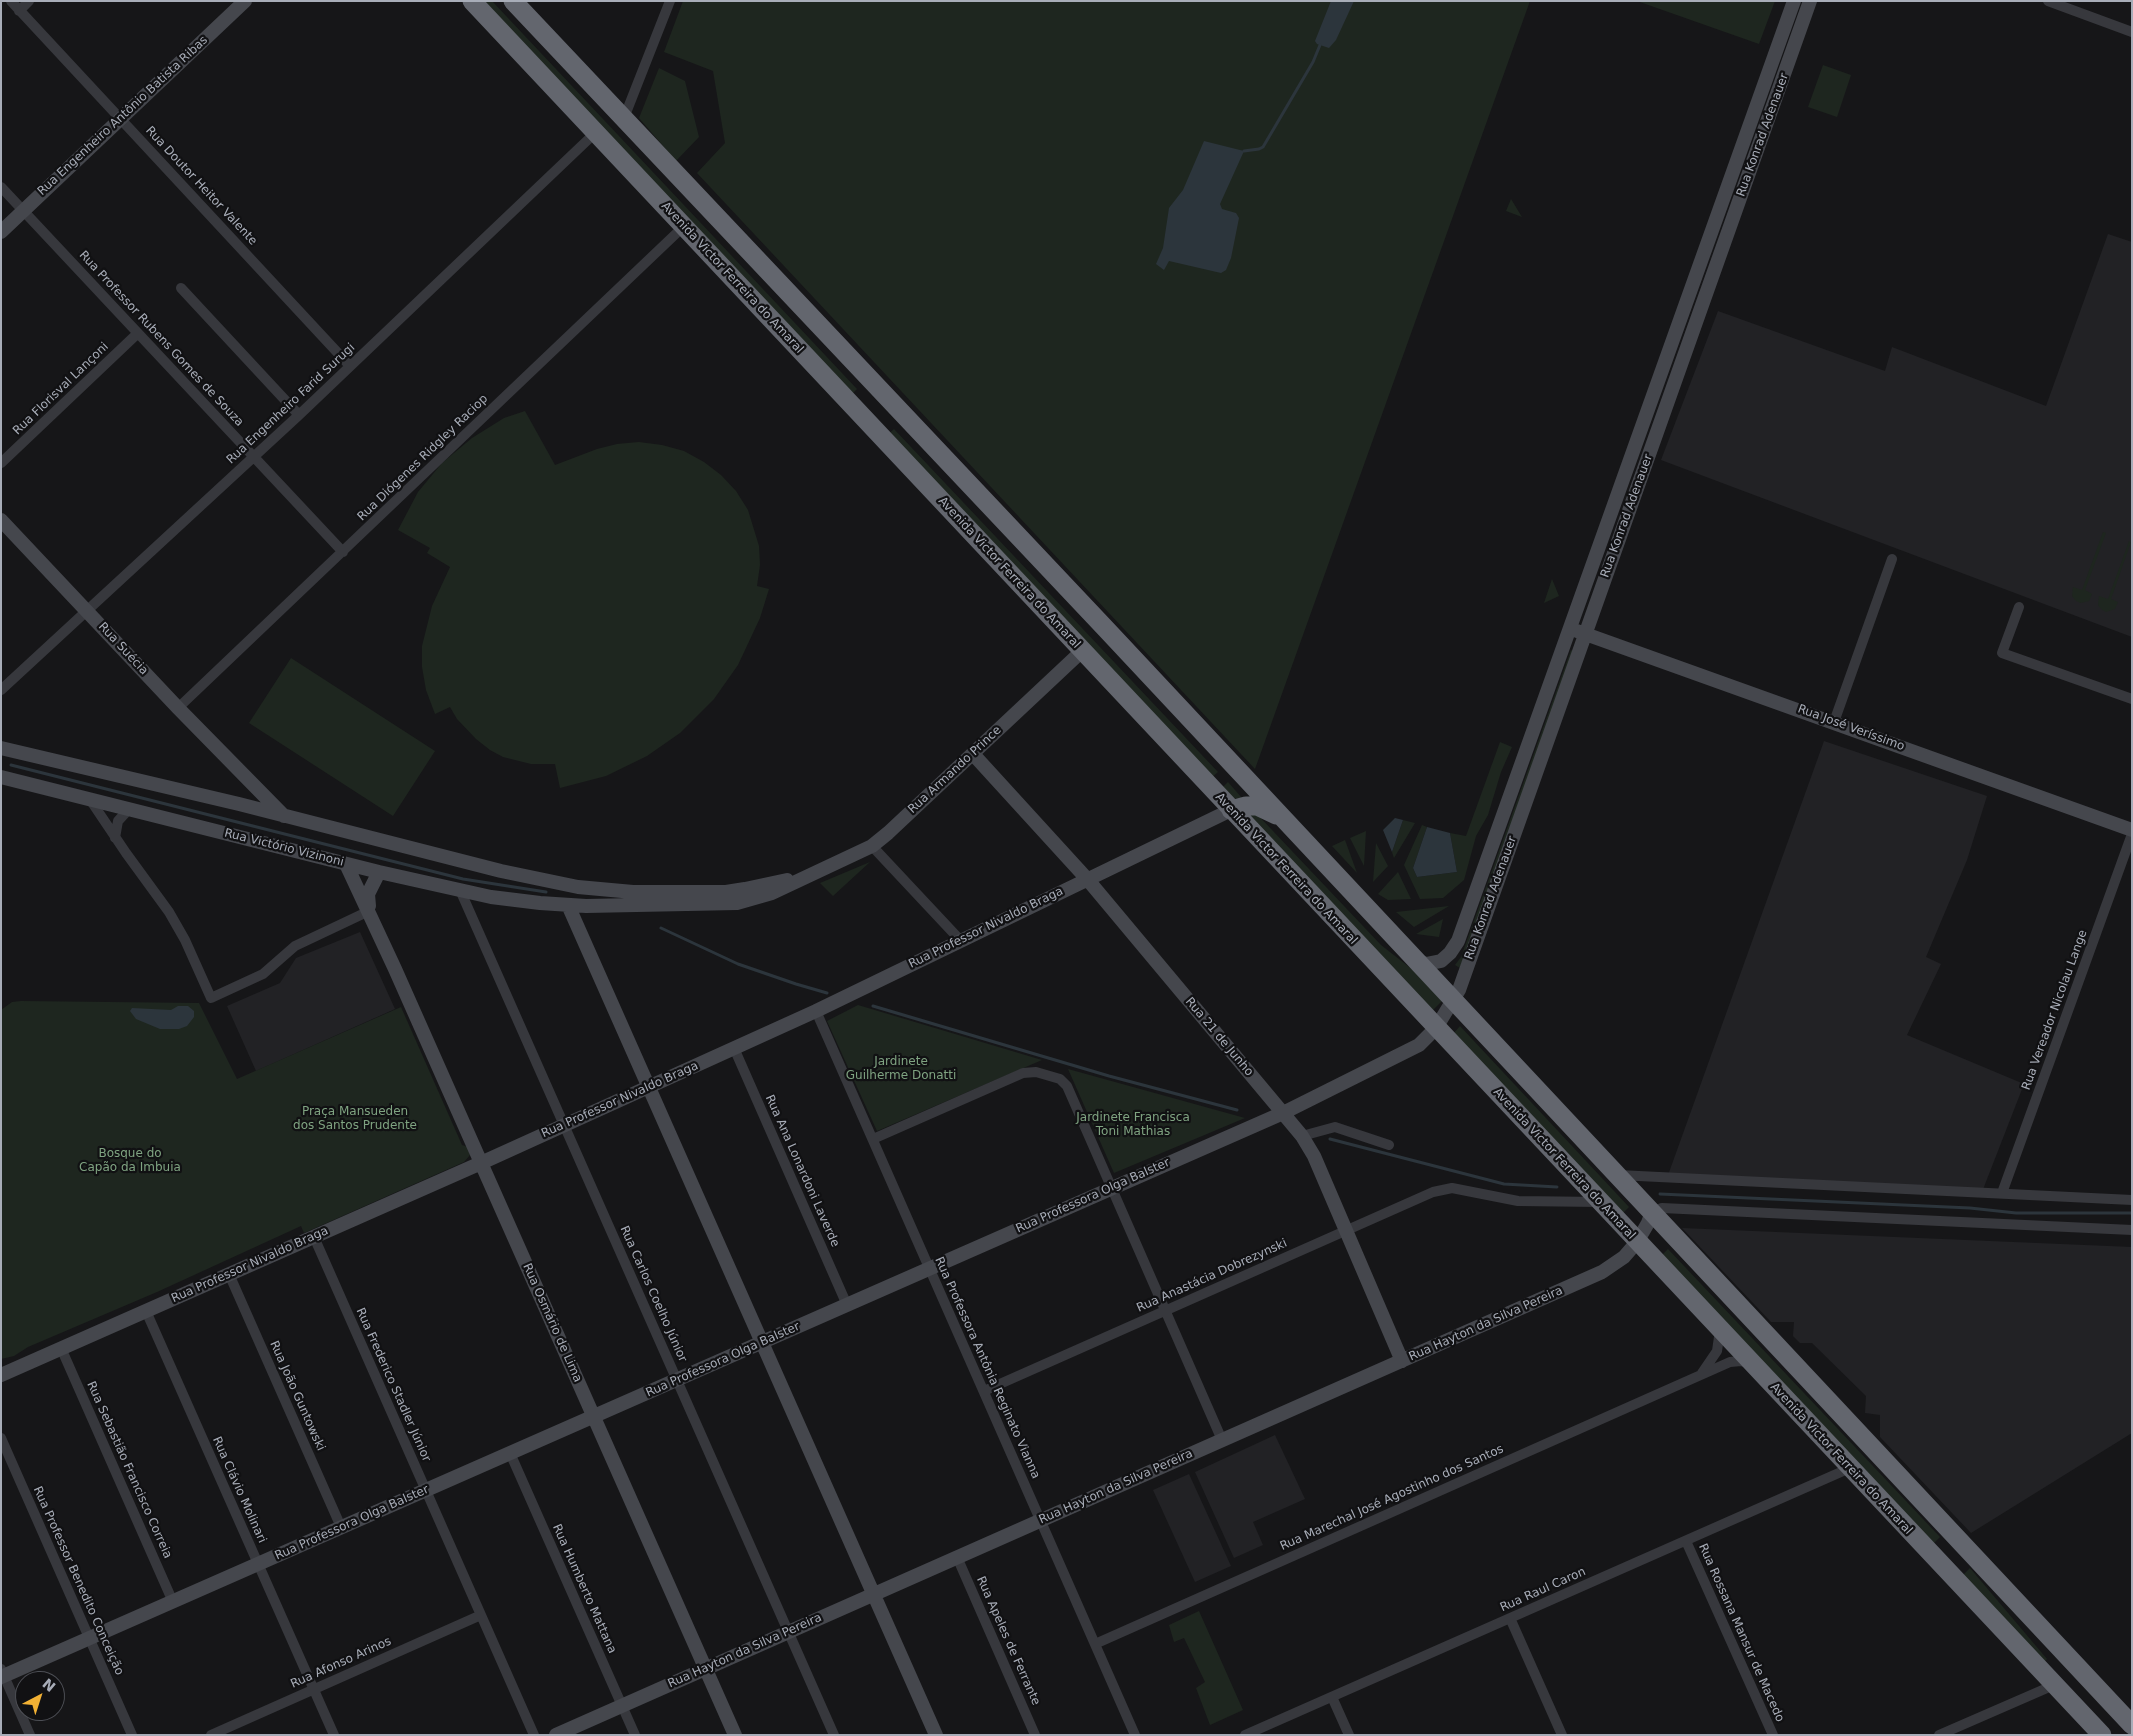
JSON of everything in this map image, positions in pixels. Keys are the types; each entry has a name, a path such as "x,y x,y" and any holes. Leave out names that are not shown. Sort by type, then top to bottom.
{"highway":[{"name":"Avenida Victor Ferreira do Amaral","path":"472,1 2102,1735"},
{"path":"513,1 1454,1000 2132,1725"},
{"path":"849,404 857,405 867,400 872,392 872,382"},
{"path":"876,432 876,422 880,415 889,410 899,410"},
{"path":"1231,810 1246,806 1257,806 1280,816"}],"street":[{"name":"Rua Doutor Heitor Valente","path":"11,1 350,366"},
{"path":"20,11 30,1"},
{"name":"Rua Engenheiro Antônio Batista Ribas","path":"1,232 245,1"},
{"path":"624,118 670,1"},
{"name":"Rua Konrad Adenauer","path":"1414,958 1422,963 1438,962 1448,956 1456,946 1794,1"},
{"name":"Rua Konrad Adenauer","path":"1436,1028 1454,1000 1810,1"},
{"path":"2048,1 2132,32"},
{"name":"Rua Engenheiro Farid Surugi","path":"1,690 299,415 595,133"},
{"name":"Rua Professor Rubens Gomes de Souza","path":"1,187 343,552"},
{"name":"Rua Diógenes Ridgley Raciop","path":"178,708 684,226"},
{"path":"180,288 299,415"},
{"name":"Rua Florisval Lançoni","path":"1,463 138,333"},
{"name":"Rua Suécia","path":"1,520 178,708 285,816"},
{"path":"1834,722 1892,559"},
{"path":"2018,607 2002,653 2132,699"},
{"name":"Rua José Veríssimo","path":"1570,628 2132,830"},
{"name":"Rua Armando Prince","path":"568,905 642,906 736,903 772,894 872,846 1082,651"},
{"path":"1,748 285,816"},
{"name":"Rua 21 de Junho","path":"973,754 1088,880 1302,1136 1314,1156 1402,1361"},
{"name":"Rua Victório Vizinoni","path":"1,777 379,872 519,901 568,905"},
{"path":"239,804 248,791 245,777"},
{"path":"89,798 115,838 169,912 211,998 263,974 295,946 370,911"},
{"path":"115,838 118,821 129,809"},
{"name":"Rua Professor Nivaldo Braga","path":"1,1375 734,1048 961,941 1231,810"},
{"name":"Rua Armando Prince","path":"285,816 501,871 604,891 726,892 816,872"},
{"name":"Rua Vereador Nicolau Lange","path":"2002,1194 2132,834"},
{"path":"872,846 961,941"},
{"name":"Rua Osmário de Lima","path":"346,864 370,911 735,1735"},
{"name":"Rua Osmário de Lima","path":"370,911 368,894 379,872"},
{"name":"Rua Carlos Coelho Júnior","path":"460,890 834,1735"},
{"path":"568,905 936,1735"},
{"name":"Rua Professora Antônia Reginato Vianna","path":"816,1010 1135,1735"},
{"name":"Rua Professora Olga Balster","path":"2,1674 173,1602 1283,1113 1419,1045 1436,1028"},
{"name":"Rua Ana Lonardoni Laverde","path":"734,1048 846,1305"},
{"path":"873,1139 1023,1073 1036,1072 1060,1079 1067,1086 1222,1440"},
{"path":"1302,1136 1335,1127 1389,1145"},
{"path":"1617,1175 2132,1200"},
{"name":"Rua Anastácia Dobrezynski","path":"984,1391 1433,1192 1452,1188 1518,1201 1600,1202"},
{"path":"1652,1212 1662,1208 2132,1230"},
{"name":"Rua Hayton da Silva Pereira","path":"556,1735 1602,1272 1624,1257 1637,1242 1652,1212"},
{"name":"Rua Frederico Stadler Júnior","path":"314,1237 534,1735"},
{"name":"Rua João Guntowski","path":"229,1274 342,1527"},
{"name":"Rua Clávio Molinari","path":"146,1311 334,1735"},
{"path":"1700,1375 1717,1351 1720,1330"},
{"name":"Rua Sebastião Francisco Correia","path":"61,1348 173,1602"},
{"name":"Rua Marechal José Agostinho dos Santos","path":"1095,1644 1730,1362 1741,1361 1752,1364"},
{"name":"Rua Professor Benedito Conceição","path":"1,1438 132,1735"},
{"name":"Rua Humberto Mattana","path":"510,1453 634,1735"},
{"name":"Rua Raul Caron","path":"1245,1735 1850,1468"},
{"name":"Rua Rossana Mansur de Macedo","path":"1686,1541 1773,1735"},
{"name":"Rua Apeles de Ferrante","path":"957,1558 1035,1735"},
{"name":"Rua Afonso Arinos","path":"211,1735 481,1615"},
{"path":"1510,1618 1562,1735"},
{"path":"2,1674 30,1735"},
{"path":"1939,1735 2054,1685"},
{"path":"1332,1696 1349,1735"}],"shaded area":[{"path":"1331,1 1354,1 1336,40 1329,48 1317,44 1315,41"},
{"path":"1204,141 1244,151 1220,204 1222,209 1236,213 1239,218 1231,258 1226,270 1221,273 1169,261 1164,270 1156,264 1163,248 1169,208 1183,190"},
{"path":"2108,234 2132,242 2132,637 1661,460 1718,311 1885,371 1892,347 2046,406"},
{"path":"1824,741 1987,796 1967,860 1926,957 1941,964 1907,1035 2024,1084 1982,1192 1667,1178"},
{"path":"1395,818 1403,820 1392,852 1383,830"},
{"path":"1427,827 1450,833 1457,872 1417,877 1413,868"},
{"path":"360,932 395,1009 256,1071 227,1006 280,983 296,958"},
{"path":"178,1006 188,1006 194,1011 194,1017 187,1026 179,1029 160,1029 136,1019 130,1011 132,1008 171,1010"},
{"path":"1682,1228 2132,1247 2132,1433 1971,1533 1880,1437 1880,1415 1865,1413 1866,1396 1812,1343 1800,1343 1793,1336 1794,1322 1771,1322"},
{"path":"1275,1435 1305,1499 1253,1522 1263,1545 1234,1558 1195,1472"},
{"path":"1189,1474 1231,1566 1195,1582 1153,1490"}],"green space":[{"path":"482,1 492,1 857,389 851,395"},
{"path":"683,1 1530,1 1255,769 697,173 725,143 713,71 664,52"},
{"path":"1637,1 1775,1 1759,44"},
{"path":"1823,65 1851,75 1837,117 1808,107"},
{"path":"659,68 685,81 699,137 676,161 639,118"},
{"path":"1511,199 1522,217 1506,211"},
{"path":"525,411 555,465 597,449 617,444 639,442 662,445 684,451 704,462 721,475 736,491 748,510 759,546 760,565 757,586 769,589 760,618 738,665 714,699 680,733 647,756 606,776 560,788 555,764 531,764 503,757 476,739 457,719 450,707 435,714 426,690 422,667 422,646 432,606 450,567 427,553 430,548 398,530 418,492 442,463 472,438 504,418"},
{"path":"894,429 1218,772 1210,779 886,436"},
{"path":"2103,532 2106,533 2085,590 2092,594 2089,601 2080,603 2072,596 2073,587 2082,590"},
{"path":"2129,541 2131,542 2111,599 2118,602 2115,609 2106,612 2098,605 2099,596 2108,599"},
{"path":"1552,579 1559,596 1544,603"},
{"path":"1571,650 1573,651 1460,968 1455,965 1461,957"},
{"path":"291,658 435,751 393,816 249,723"},
{"path":"1500,742 1512,747 1501,772 1488,815 1476,836 1464,880 1443,898 1420,899 1404,865 1422,825 1427,827 1413,868 1417,877 1457,872 1450,833 1466,836"},
{"path":"1228,782 1242,798 1229,799 1220,790"},
{"path":"1255,812 1381,945 1413,970 1442,1001 1431,1012 1244,815"},
{"path":"1403,820 1415,823 1394,858 1392,852"},
{"path":"1366,831 1364,866 1350,838"},
{"path":"1345,840 1357,873 1332,846"},
{"path":"1376,843 1388,866 1373,882"},
{"path":"870,862 833,896 820,883"},
{"path":"1398,872 1411,899 1388,900 1378,894"},
{"path":"1449,906 1414,927 1396,912"},
{"path":"1443,919 1439,937 1416,934"},
{"name":"Bosque do Capão da Imbuia","path":"12,1002 199,1003 237,1079 401,1007 462,1145 468,1147 470,1155 464,1162 304,1233 301,1226 157,1292 28,1347 14,1356 1,1359 1,1010"},
{"name":"Jardinete Guilherme Donatti","path":"858,1005 1042,1060 877,1131 827,1021"},
{"path":"1460,1026 1629,1207 1621,1215 1452,1035"},
{"name":"Jardinete Francisca Toni Mathias","path":"1068,1069 1245,1118 1114,1173"},
{"path":"1668,1249 1940,1537 1932,1545 1661,1256"},
{"path":"1970,1568 2047,1659 2044,1662 1963,1575"},
{"path":"1199,1611 1243,1710 1210,1725 1196,1688 1205,1682 1184,1638 1174,1642 1169,1625"}],"waterway":[{"path":"1244,151 1263,147 1313,62 1320,45"},
{"path":"11,765 463,879 546,892"},
{"path":"661,928 738,964 827,993"},
{"path":"873,1006 1109,1076 1237,1110"},
{"path":"1330,1139 1504,1184 1557,1187"},
{"path":"1660,1194 1970,1208 2016,1213 2132,1213"}],"park label":[{"name":"Praça Mansueden dos Santos Prudente","path":"355,1119"}]}
